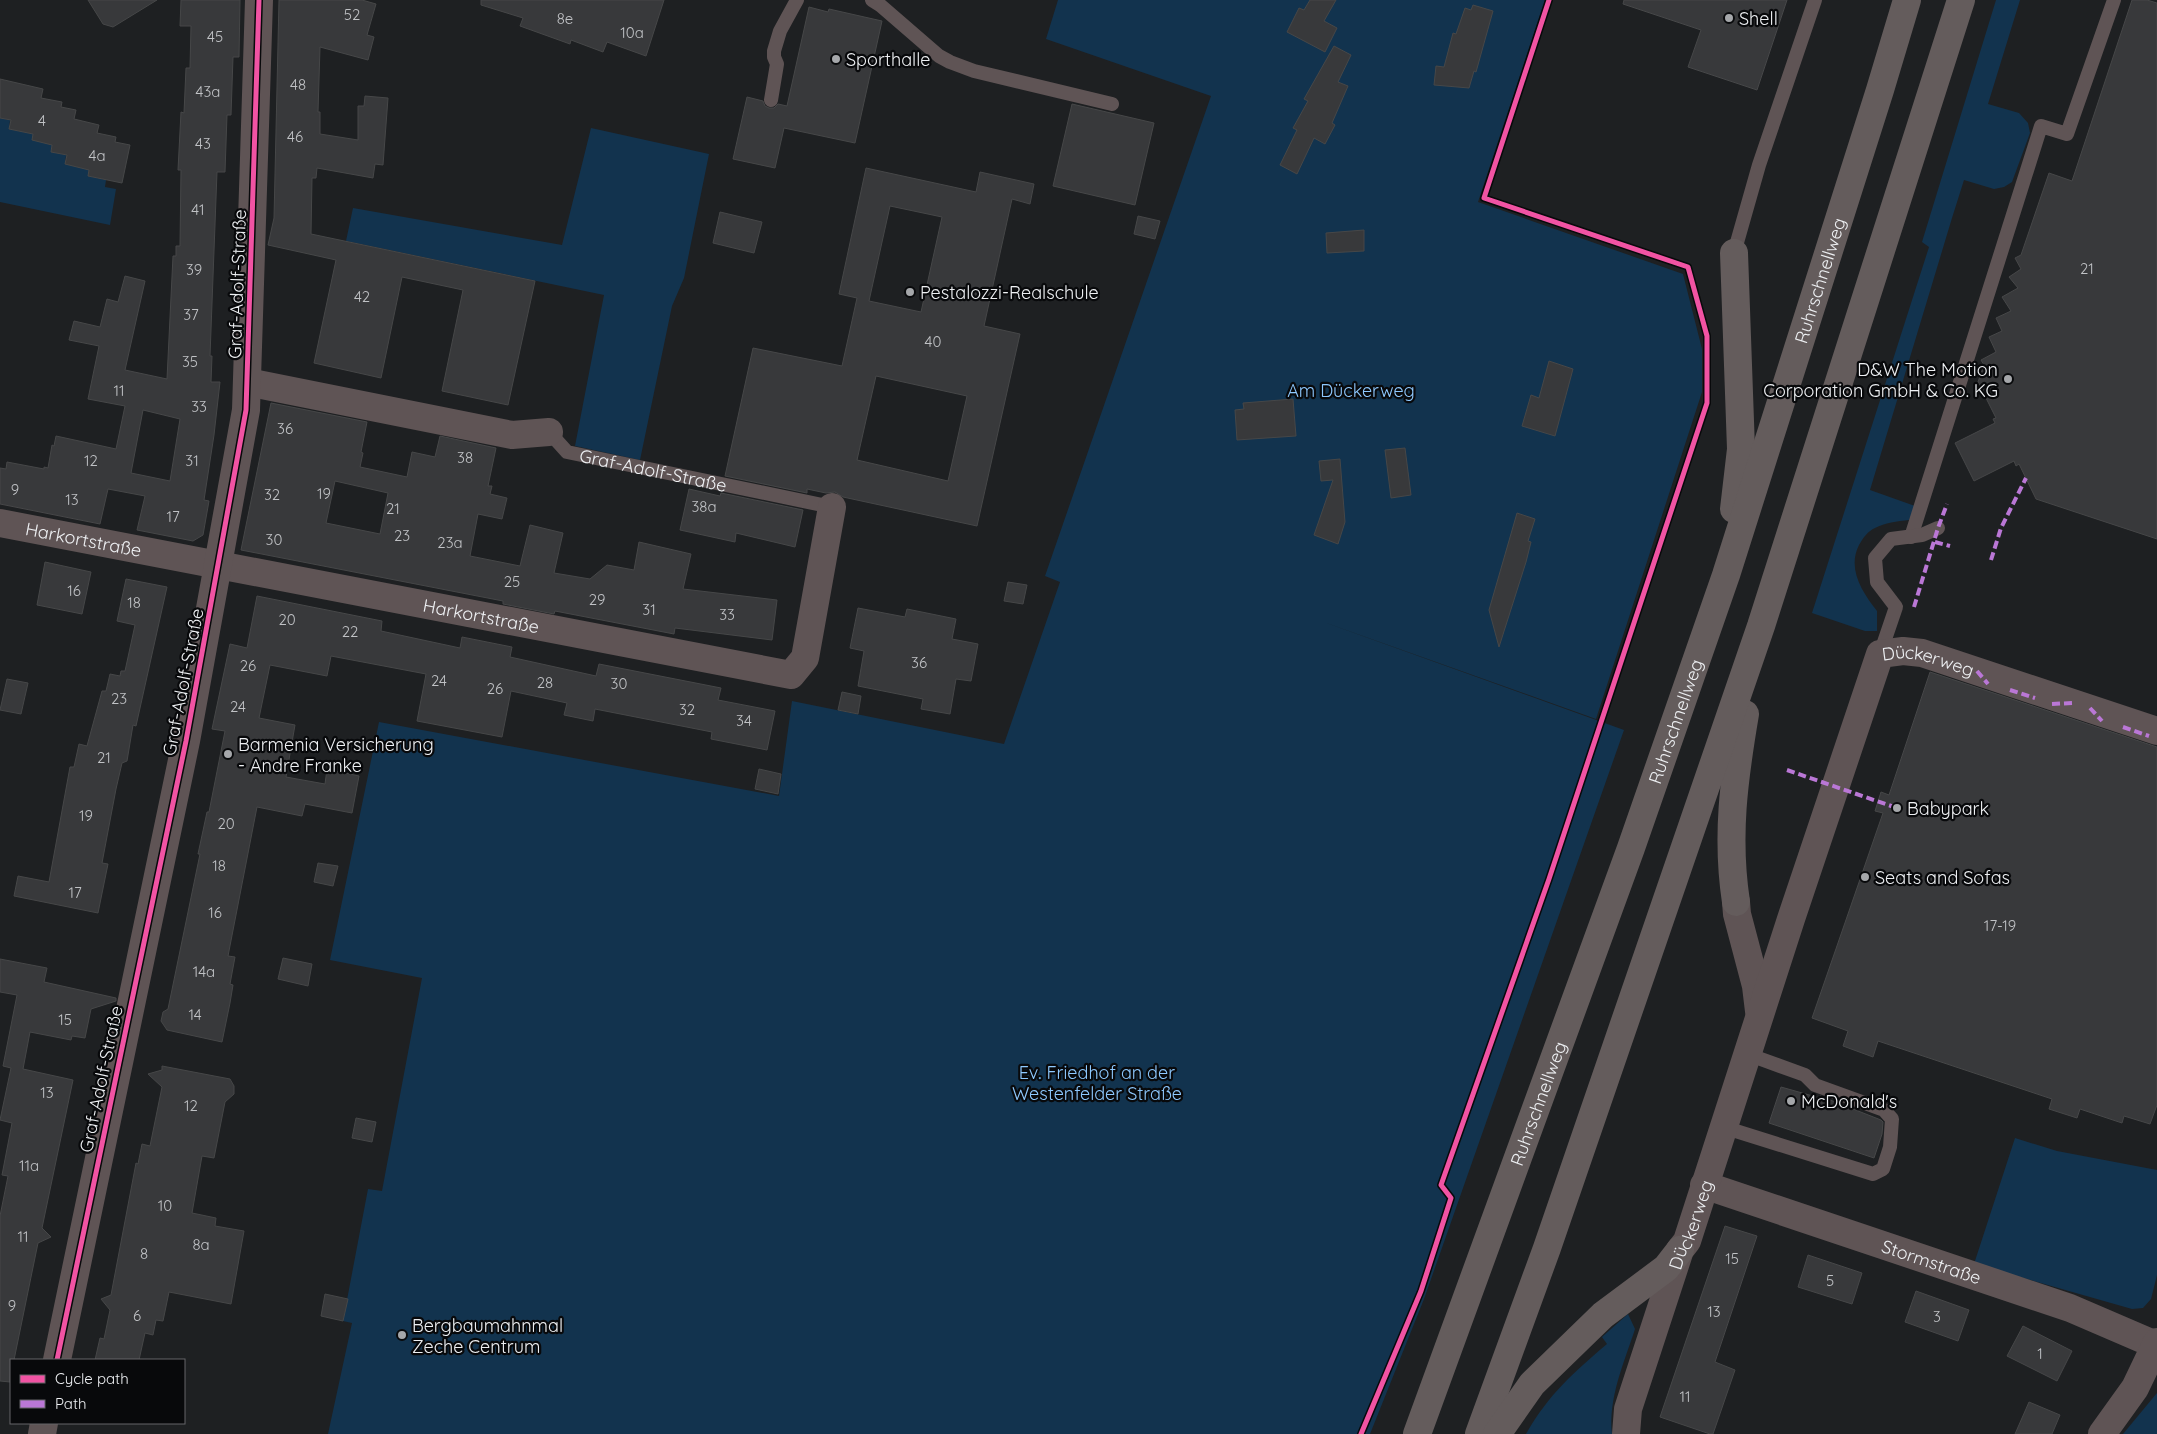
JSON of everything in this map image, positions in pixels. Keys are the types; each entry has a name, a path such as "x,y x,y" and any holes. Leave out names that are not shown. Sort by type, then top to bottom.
{"highway":[{"name":"Ruhrschnellweg","path":"1417,1434 1631,848 1726,575 1907,0"},
{"path":"1479,1434 1547,1248 1761,626 1961,0"},
{"path":"1726,575 1740,449 1734,253"},
{"path":"1737,908 1732,857 1734,781 1761,626"},
{"path":"1497,1434 1532,1384 1602,1315 1666,1268 1680,1250"}],"street":[{"name":"Graf-Adolf-Straße","path":"57,1359 186,741 246,410 260,0"},
{"name":"Graf-Adolf-Straße","path":"248,382 512,435 549,432"},
{"name":"Harkortstraße","path":"0,523 791,675 805,658 832,507"},
{"name":"Dückerweg","path":"1626,1434 1628,1409 1680,1250 1687,1241 1880,654 1904,651 1922,653 2157,730"},
{"name":"Dückerweg","path":"1737,908 1756,986 1760,1015"},
{"path":"1737,908 1756,932 1777,932 1791,920"},
{"name":"Stormstraße","path":"1704,1185 2070,1308 2156,1343"},
{"path":"2102,1434 2136,1388 2156,1343"}],"lane":[{"path":"771,100 777,64 774,58 774,51 780,31 797,0"},
{"path":"872,0 939,56 950,62 974,71 1112,104"},
{"path":"1734,253 1759,165 1815,0"},
{"path":"1911,537 2041,126 2067,134 2114,0"},
{"name":"Graf-Adolf-Straße","path":"549,432 567,452 832,507"},
{"path":"1880,654 1896,607 1877,582 1875,558 1891,539 1922,536 1938,528"},
{"path":"1723,1127 1873,1174 1883,1169 1890,1147 1892,1119 1884,1110 1815,1085 1805,1075 1747,1054"}],"green space":[{"name":"Ev. Friedhof an der Westenfelder Straße","path":"1058,0 1545,0 1478,202 1683,274 1702,349 1702,392 1596,719 1318,620 1624,730 1424,1299 1370,1434 328,1434 352,1323 343,1321 368,1189 382,1191 422,978 330,960 379,722 779,796 792,701 1004,744 1060,582 1045,576 1211,96 1046,39"},
{"path":"1996,0 2020,0 1988,104 2019,113 2028,123 2030,133 2012,182 2004,187 1994,189 1964,180 1870,490 1915,506 1909,520 1879,526 1870,531 1859,545 1856,554 1855,571 1866,596 1877,611 1877,631 1865,631 1812,613 1929,247 1922,242"},
{"path":"0,118 10,120 9,129 33,134 32,140 52,145 51,152 66,155 65,164 89,170 88,176 106,180 105,187 116,189 110,225 0,202"},
{"path":"591,128 709,154 684,278 672,306 640,460 575,446 604,295 346,241 353,208 562,245"},
{"path":"2015,1138 2057,1151 2157,1170 2157,1275 2151,1299 2143,1308 2132,1309 1974,1264"},
{"path":"1628,1314 1635,1329 1612,1407 1612,1434 1526,1434 1562,1385 1607,1344 1602,1337"},
{"path":"2157,1393 2157,1434 2123,1434"}],"building":[{"path":"88,0 157,0 113,27 103,24"},
{"path":"181,0 240,0 239,57 233,57 231,115 227,115 225,172 217,172 210,356 212,356 211,382 220,382 204,500 209,501 203,535 193,541 137,530 145,496 108,489 100,524 0,504 0,468 6,469 7,462 44,469 44,467 48,468 52,445 54,446 56,436 116,449 125,406 88,399 99,346 69,340 74,321 100,327 107,299 118,302 125,276 145,281 125,370 167,379 173,256 176,256 176,246 180,246 181,170 178,170 181,112 184,113 186,68 190,68 191,26 180,26","holes":["143,410 180,419 170,481 131,473"]},
{"path":"279,0 362,0 376,4 367,35 374,37 368,60 320,47 318,112 320,112 320,134 358,140 358,106 364,106 365,96 388,98 383,165 375,164 373,178 317,168 316,178 312,178 311,234 535,281 508,405 442,391 463,290 402,277 381,378 314,363 336,260 268,245 274,218"},
{"path":"481,0 664,0 646,56 607,42 603,52 571,40 570,44 520,26 523,18 481,5"},
{"path":"1310,0 1336,0 1324,21 1337,28 1325,52 1287,32 1299,8 1304,10"},
{"path":"1624,0 1787,0 1757,90 1688,67 1701,30 1623,4"},
{"path":"2132,0 2147,0 2157,3 2157,539 2036,499 2019,464 2016,466 2014,461 1974,481 1955,443 1995,423 1993,419 1996,418 1978,382 1984,365 1981,360 1996,352 1989,337 2002,331 1996,318 2011,311 2002,297 2018,288 2009,277 2021,269 2015,258 2021,255 2049,173 2072,181"},
{"path":"1473,5 1493,11 1476,72 1474,71 1469,88 1434,85 1436,66 1444,67 1453,33 1456,34 1465,8 1471,10"},
{"name":"Sporthalle","path":"809,7 828,12 829,9 882,21 855,143 784,128 775,168 733,159 747,97 763,101 765,106 769,108 774,108 778,104 787,106"},
{"path":"1334,46 1351,55 1338,82 1348,86 1332,123 1335,125 1325,144 1314,138 1297,174 1280,165 1297,130 1293,128 1308,101 1304,99"},
{"path":"0,79 43,89 41,98 62,102 61,107 76,110 74,119 99,125 97,133 116,137 115,142 130,145 122,183 88,176 89,170 65,164 67,155 51,152 52,145 32,140 33,134 9,129 11,120 0,118"},
{"path":"1072,104 1154,123 1135,205 1053,186"},
{"path":"866,168 976,192 980,172 1034,184 1030,204 1012,199 984,326 1020,334 977,526 843,497 835,492 826,493 807,489 807,493 725,476 753,348 842,366 857,298 839,294","holes":["890,206 942,217 921,312 869,301","876,376 967,396 948,481 857,460"]},
{"path":"720,212 762,222 754,253 713,243"},
{"path":"1138,216 1160,221 1155,239 1134,234"},
{"path":"1364,230 1364,251 1327,253 1326,233"},
{"path":"1549,361 1573,369 1555,436 1522,426 1531,395 1539,398"},
{"path":"1293,399 1296,436 1237,440 1235,410 1244,409 1243,403"},
{"path":"271,403 367,422 360,467 407,477 412,452 435,457 440,436 496,448 488,486 492,486 490,494 507,498 502,519 478,514 470,556 520,566 530,525 563,533 554,573 590,579 607,565 634,570 639,542 691,554 683,589 777,600 772,640 675,628 674,634 555,611 554,614 503,604 503,601 241,550","holes":["335,481 388,493 380,534 326,523"]},
{"path":"1405,448 1411,495 1391,498 1385,450"},
{"path":"1340,459 1345,522 1338,544 1314,535 1333,480 1321,481 1319,461"},
{"path":"689,489 720,496 721,493 803,510 795,547 736,533 735,542 680,530"},
{"path":"1517,513 1535,519 1528,541 1531,542 1526,562 1499,647 1489,610"},
{"path":"45,562 91,572 82,614 37,605"},
{"path":"126,579 167,587 136,726 133,725 127,761 122,763 116,789 102,863 108,864 98,913 14,896 18,876 49,882 70,767 74,767 79,744 87,746 102,691 106,691 110,674 120,676 121,671 125,671 135,625 117,621"},
{"path":"1008,582 1027,585 1023,604 1004,601"},
{"path":"257,596 382,621 381,631 460,648 462,637 512,647 510,657 596,676 599,664 721,688 718,700 775,711 767,750 711,739 712,732 595,709 593,721 564,715 567,703 511,691 502,737 417,721 426,674 331,656 327,676 270,665 259,718 295,725 286,777 325,784 327,769 359,776 352,813 305,804 302,816 257,807 228,956 235,957 230,984 233,985 222,1042 167,1030 161,1021 163,1012 168,1009 200,854 198,854 207,812 209,812 225,731 212,729 230,644 247,648"},
{"path":"858,608 905,617 907,609 956,619 952,639 978,644 971,681 956,679 950,714 921,709 923,699 858,686 864,651 850,648"},
{"path":"1930,672 2157,747 2157,1105 2150,1124 2124,1116 2122,1123 2080,1109 2077,1118 2049,1109 2052,1099 1878,1041 1873,1057 1843,1046 1848,1031 1812,1018 1883,813 1875,811 1881,792 1889,795"},
{"path":"7,679 28,683 21,714 0,710"},
{"path":"842,692 861,696 858,714 838,710"},
{"path":"759,769 781,774 778,794 755,789"},
{"path":"318,863 338,866 333,886 314,882"},
{"path":"283,958 312,964 308,986 278,979"},
{"path":"0,959 47,968 44,982 116,998 116,1001 91,1009 85,1038 72,1036 71,1040 30,1032 23,1069 73,1080 42,1228 51,1237 38,1243 14,1359 10,1359 10,1382 0,1381 0,1216 8,1176 2,1175 12,1123 0,1120 11,1068 3,1066 17,995 0,992"},
{"path":"162,1066 230,1079 234,1086 234,1094 225,1102 214,1158 202,1156 192,1213 216,1218 215,1226 244,1231 231,1304 169,1292 163,1321 156,1320 153,1335 145,1333 139,1359 95,1359 100,1338 104,1339 110,1310 101,1299 111,1295 136,1163 138,1164 142,1144 150,1146 162,1087 148,1074 162,1070"},
{"path":"1781,1087 1820,1098 1820,1096 1881,1120 1883,1122 1882,1134 1874,1158 1769,1123"},
{"path":"356,1118 376,1122 372,1142 352,1138"},
{"path":"1725,1226 1757,1236 1715,1362 1735,1370 1713,1434 1710,1434 1660,1417"},
{"path":"1808,1255 1862,1273 1852,1304 1798,1287"},
{"path":"1916,1291 1969,1310 1958,1341 1905,1322"},
{"path":"325,1294 348,1299 343,1321 321,1316"},
{"path":"2023,1326 2072,1351 2057,1381 2007,1356"},
{"path":"2029,1402 2060,1415 2052,1434 2015,1434"}],"marked path":[{"path":"1991,560 2001,528 2026,478"},
{"path":"1914,607 1947,504"},
{"path":"1935,542 1950,546"},
{"path":"1977,671 1988,684"},
{"path":"2010,690 2035,698"},
{"path":"2052,704 2073,703"},
{"path":"2090,708 2102,721"},
{"path":"2123,727 2149,736"},
{"path":"1787,770 1897,808"}],"cycle path":[{"path":"57,1359 186,741 246,410 259,0"},
{"path":"1361,1434 1421,1291 1451,1198 1441,1185 1549,879 1707,403 1707,336 1688,267 1484,198 1549,0"}],"place":[{"name":"Shell","path":"1729,18"},
{"name":"Sporthalle","path":"836,59"},
{"name":"Pestalozzi-Realschule","path":"910,292"},
{"name":"D&W The Motion Corporation GmbH & Co. KG","path":"2008,379"},
{"name":"Barmenia Versicherung - Andre Franke","path":"228,754"},
{"name":"Babypark","path":"1897,808"},
{"name":"Seats and Sofas","path":"1865,877"},
{"name":"McDonald's","path":"1791,1101"},
{"name":"Bergbaumahnmal Zeche Centrum","path":"402,1335"}],"park label":[{"name":"Am Dückerweg","path":"1351,390"}]}
